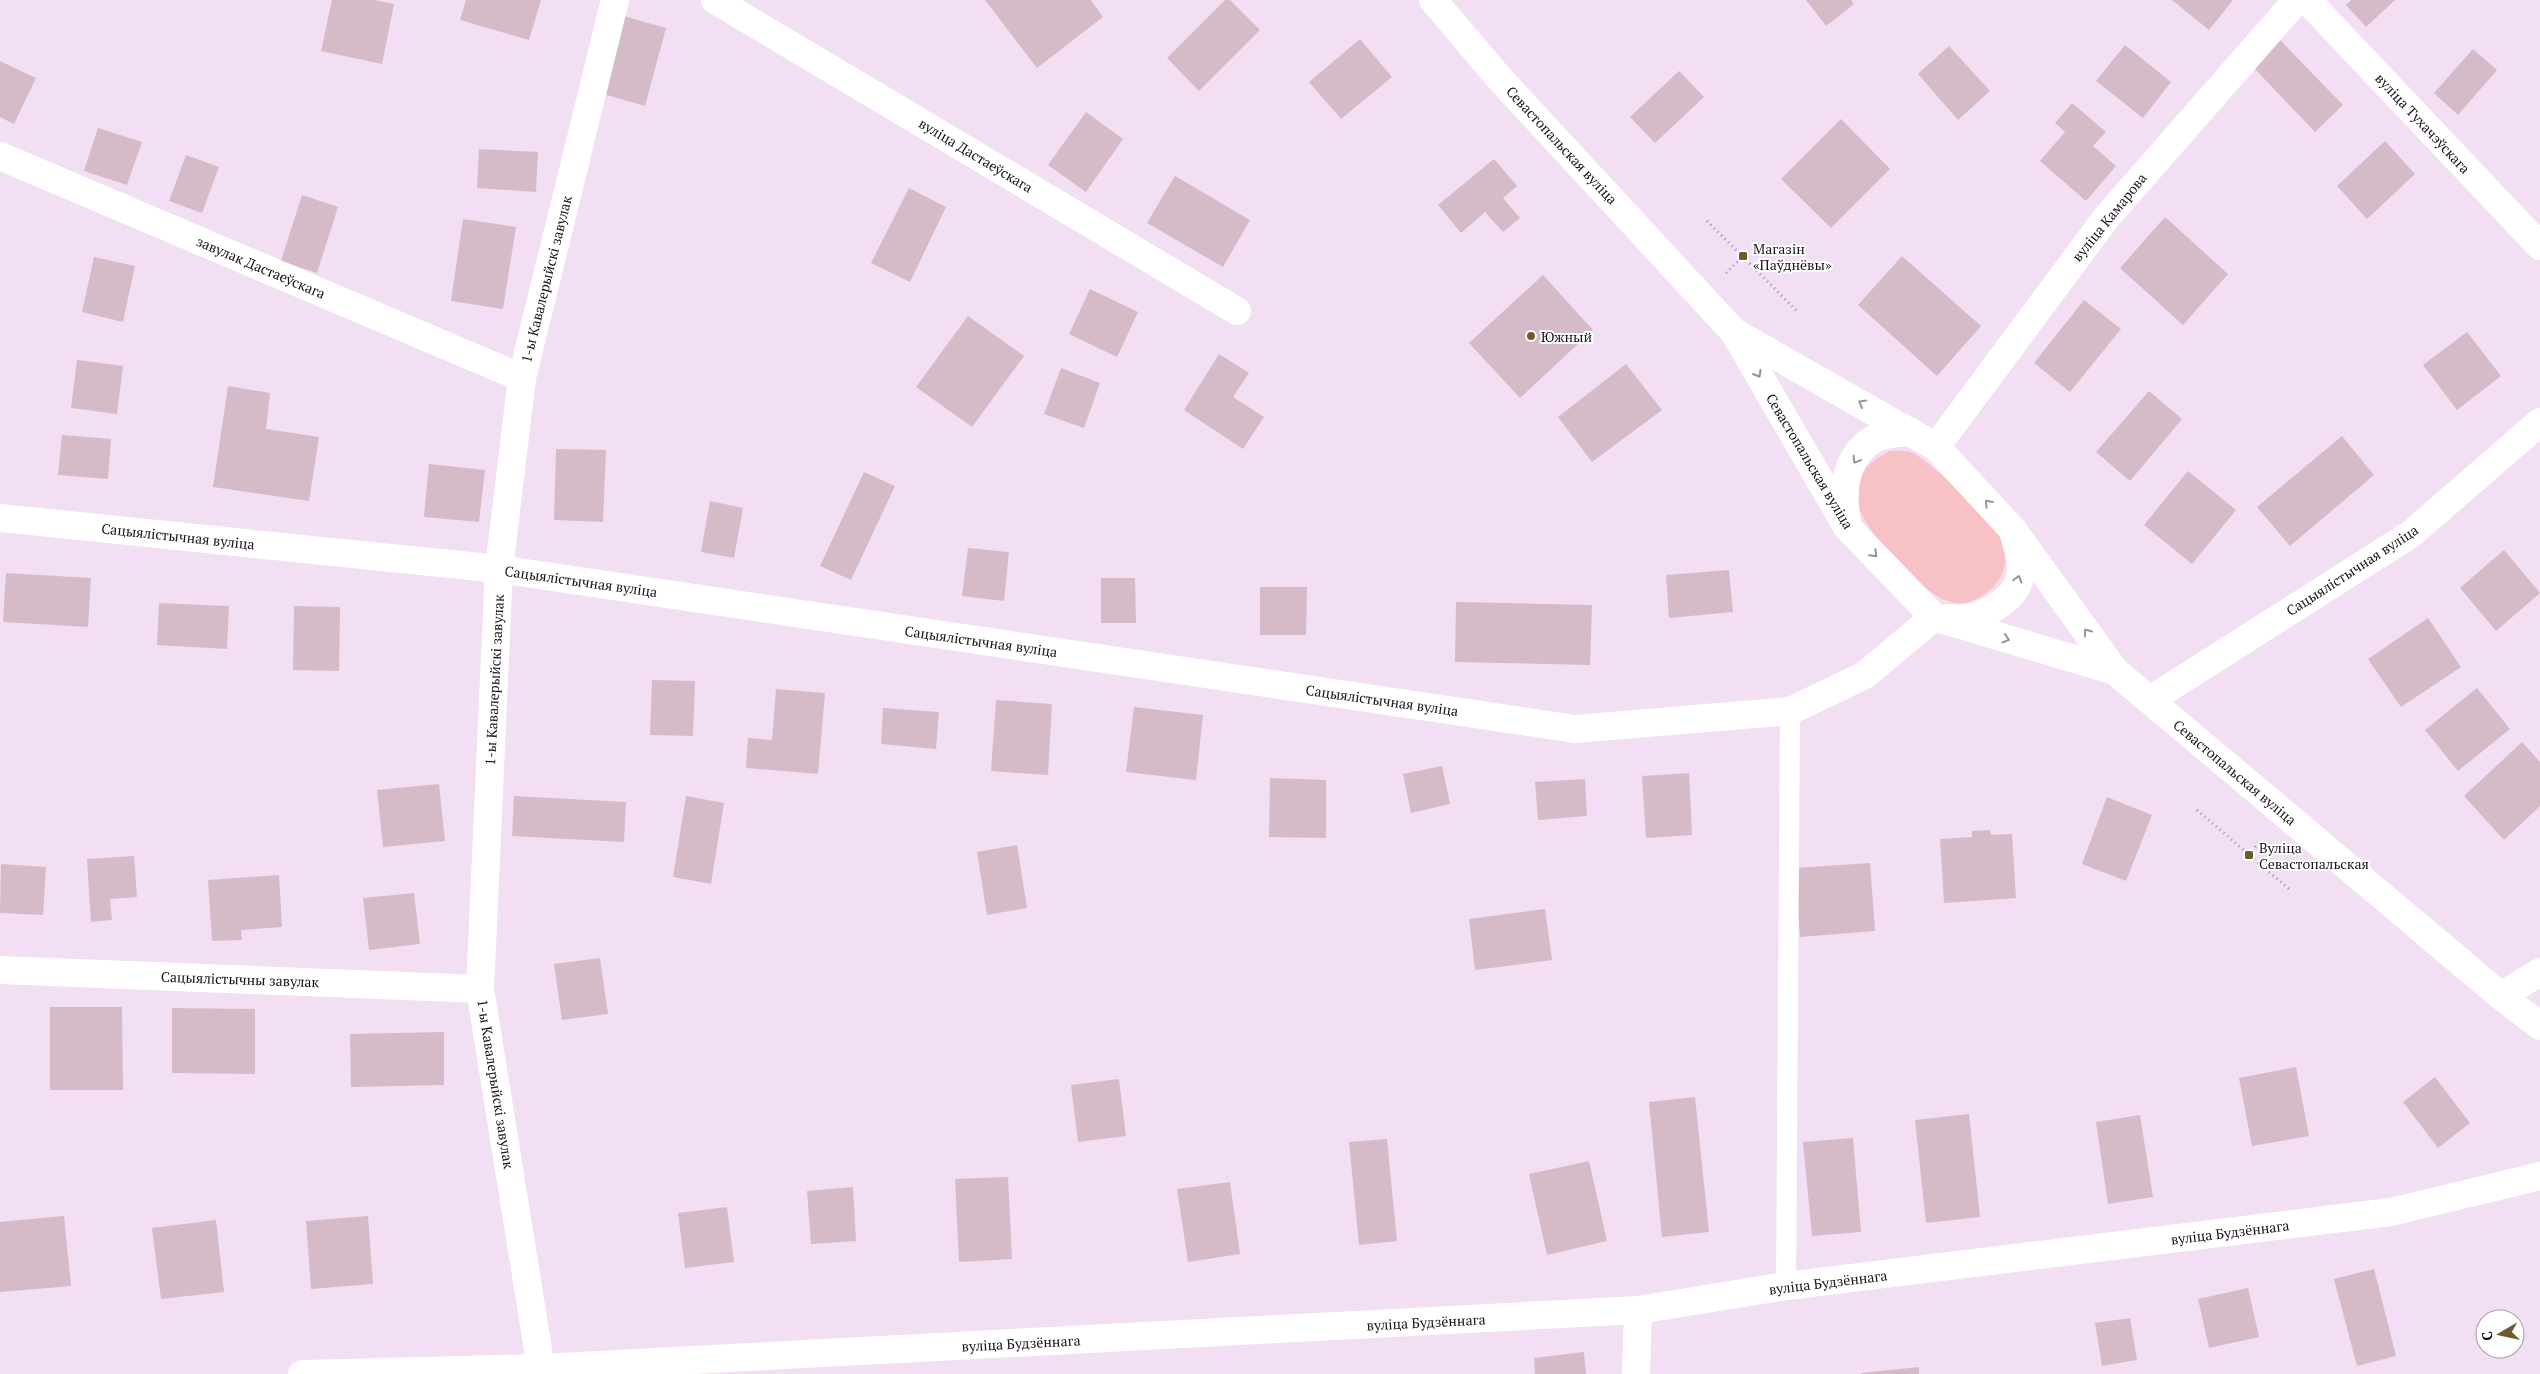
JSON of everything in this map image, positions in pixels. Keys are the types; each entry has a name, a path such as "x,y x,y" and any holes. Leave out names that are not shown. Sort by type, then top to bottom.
{"street":[{"name":"1-ы Кавалерыйскі завулак","path":"541,1368 480,989 499,569 522,378 615,0"},
{"name":"вуліца Дастаеўскага","path":"715,0 1237,311"},
{"name":"Севастопальская вуліца","path":"1433,0 1500,79 1734,332 1848,527 1934,617 2115,671"},
{"name":"вуліца Камарова","path":"1936,446 2106,218 2297,0"},
{"name":"вуліца Тухачэўскага","path":"2307,0 2540,246"},
{"name":"завулак Дастаеўскага","path":"0,156 522,378"},
{"name":"Севастопальская вуліца","path":"1734,332 1936,446 2013,530 2115,671 2501,996 2540,1026"},
{"name":"Сацыялістычная вуліца","path":"2150,700 2411,534 2540,422"},
{"path":"1848,527 1843,502 1846,478 1856,457 1870,442 1889,434 1911,432"},
{"name":"Сацыялістычная вуліца","path":"0,518 499,569 1575,729 1790,711 1865,675 1934,617"},
{"path":"1934,617 1968,618 1989,610 2009,597 2019,581 2020,567 2013,530"},
{"name":"Сацыялістычны завулак","path":"0,970 480,989"},
{"path":"2501,996 2540,972"},
{"name":"вуліца Будзённага","path":"302,1374 541,1368 1638,1310 1786,1286 2392,1212 2540,1176"},
{"path":"1636,1374 1638,1310"}],"lane":[{"path":"1786,1286 1790,711"}],"path":[{"path":"1707,221 1798,312"},
{"path":"2197,810 2288,889"}],"shaded area":[{"path":"1889,451 1909,451 1920,458 1960,491 1996,529 2004,549 2003,571 1998,581 1980,597 1968,602 1956,603 1943,599 1927,589 1894,559 1867,523 1858,507 1857,485 1866,468"}],"building":[{"path":"332,0 374,0 394,4 382,64 321,51"},
{"path":"466,0 541,0 529,40 460,20"},
{"path":"985,0 1091,0 1103,17 1037,68"},
{"path":"1225,0 1230,0 1260,30 1199,91 1167,58"},
{"path":"1806,0 1851,0 1854,4 1826,26"},
{"path":"2172,0 2233,0 2209,30"},
{"path":"2351,0 2395,0 2366,27 2346,5"},
{"path":"620,15 666,28 645,106 600,93"},
{"path":"1360,39 1392,77 1341,119 1309,82"},
{"path":"2280,40 2343,105 2315,132 2253,67"},
{"path":"2125,45 2171,82 2143,118 2096,81"},
{"path":"1949,46 1990,91 1958,120 1918,74"},
{"path":"2473,49 2497,70 2458,115 2434,93"},
{"path":"0,61 36,78 14,124 0,117"},
{"path":"1679,71 1704,97 1655,143 1630,117"},
{"path":"2072,103 2106,132 2093,146 2116,166 2086,201 2040,161 2065,132 2055,123"},
{"path":"1086,112 1123,139 1086,192 1048,165"},
{"path":"1841,119 1890,169 1831,228 1781,179"},
{"path":"98,128 142,142 127,185 84,171"},
{"path":"2385,141 2415,174 2367,219 2337,186"},
{"path":"479,149 538,152 536,192 477,188"},
{"path":"186,155 219,167 202,213 169,201"},
{"path":"1494,159 1517,186 1503,198 1520,218 1503,232 1485,212 1461,233 1438,205"},
{"path":"1175,176 1250,220 1223,267 1147,223"},
{"path":"909,188 946,207 910,282 871,263"},
{"path":"302,195 338,207 317,273 281,261"},
{"path":"2165,217 2228,274 2183,325 2120,268"},
{"path":"463,219 516,227 503,309 451,301"},
{"path":"1902,256 1981,326 1937,376 1858,305"},
{"path":"94,257 135,266 123,322 82,312"},
{"name":"Южный","path":"1543,275 1593,330 1520,398 1469,343"},
{"path":"1090,289 1138,312 1117,357 1069,334"},
{"path":"2084,300 2121,329 2070,392 2034,363"},
{"path":"968,316 1024,356 972,427 916,387"},
{"path":"2467,332 2501,376 2457,410 2423,365"},
{"path":"1219,354 1249,373 1233,397 1264,417 1243,449 1184,410"},
{"path":"77,360 123,366 117,414 71,408"},
{"path":"1626,364 1662,410 1592,462 1558,417"},
{"path":"1061,368 1100,383 1084,428 1044,414"},
{"path":"228,386 270,393 266,429 319,437 309,501 213,487"},
{"path":"2149,391 2182,419 2130,481 2096,452"},
{"path":"62,435 111,439 108,479 58,475"},
{"path":"2342,436 2374,475 2290,546 2257,507"},
{"path":"556,449 606,450 603,522 554,520"},
{"path":"429,464 485,470 479,522 424,517"},
{"path":"2188,471 2236,510 2192,564 2144,525"},
{"path":"864,472 895,486 851,580 820,566"},
{"path":"710,501 743,508 734,558 701,552"},
{"path":"968,548 1009,552 1004,601 962,596"},
{"path":"2504,550 2540,593 2496,631 2460,588"},
{"path":"1729,570 1733,612 1669,618 1666,575"},
{"path":"6,573 91,578 88,627 3,622"},
{"path":"1101,578 1135,578 1136,623 1101,623"},
{"path":"1260,587 1307,587 1306,635 1260,635"},
{"path":"1456,602 1592,605 1590,665 1455,662"},
{"path":"159,603 229,606 227,649 157,645"},
{"path":"294,606 340,607 339,671 293,670"},
{"path":"2428,618 2461,667 2401,707 2368,659"},
{"path":"652,680 695,681 693,736 650,735"},
{"path":"2477,688 2510,729 2458,771 2425,730"},
{"path":"776,689 825,693 818,774 746,768 748,738 772,740"},
{"path":"996,700 1052,704 1048,775 991,771"},
{"path":"1134,707 1203,715 1196,780 1126,772"},
{"path":"883,708 939,712 936,749 881,744"},
{"path":"2522,742 2540,762 2540,806 2504,840 2464,796"},
{"path":"1442,766 1450,804 1411,813 1403,774"},
{"path":"1689,773 1692,835 1646,838 1642,776"},
{"path":"1270,778 1326,780 1326,838 1269,837"},
{"path":"1585,779 1587,816 1538,820 1535,782"},
{"path":"439,784 445,841 383,847 377,790"},
{"path":"514,796 626,802 624,842 512,836"},
{"path":"686,796 724,803 711,884 673,877"},
{"path":"2107,797 2152,815 2126,881 2082,864"},
{"path":"1990,830 1991,835 2012,834 2016,898 1944,903 1940,839 1972,837 1972,831"},
{"path":"1017,845 1027,908 987,915 977,852"},
{"path":"134,856 137,897 110,899 112,920 91,922 87,859"},
{"path":"1870,863 1875,931 1800,937 1795,868"},
{"path":"1,864 46,867 43,915 0,913"},
{"path":"279,875 282,927 241,930 242,940 212,941 208,880"},
{"path":"414,893 420,944 369,950 363,898"},
{"path":"1545,909 1552,960 1475,970 1469,919"},
{"path":"600,958 608,1014 562,1020 554,964"},
{"path":"50,1007 122,1007 123,1090 50,1090"},
{"path":"172,1008 255,1009 255,1074 172,1073"},
{"path":"444,1032 444,1085 351,1087 350,1034"},
{"path":"2296,1067 2309,1136 2252,1146 2239,1078"},
{"path":"2435,1077 2470,1123 2438,1148 2403,1102"},
{"path":"1119,1079 1126,1136 1078,1142 1071,1085"},
{"path":"1695,1097 1709,1232 1662,1237 1649,1102"},
{"path":"1969,1114 1980,1217 1926,1223 1915,1120"},
{"path":"2140,1115 2153,1197 2108,1204 2096,1122"},
{"path":"1853,1138 1861,1232 1812,1236 1803,1142"},
{"path":"1387,1139 1397,1241 1359,1245 1349,1142"},
{"path":"1589,1161 1607,1241 1547,1255 1529,1174"},
{"path":"1008,1177 1012,1259 959,1262 955,1179"},
{"path":"1230,1182 1240,1254 1188,1262 1177,1189"},
{"path":"853,1187 856,1241 811,1244 807,1191"},
{"path":"727,1207 734,1262 685,1268 678,1213"},
{"path":"64,1216 71,1286 0,1292 0,1222"},
{"path":"368,1216 373,1284 311,1289 306,1221"},
{"path":"216,1220 224,1292 161,1299 152,1228"},
{"path":"2374,1269 2396,1356 2357,1366 2334,1279"},
{"path":"2248,1288 2259,1337 2209,1348 2198,1299"},
{"path":"2130,1318 2137,1360 2102,1366 2095,1323"},
{"path":"1584,1352 1586,1374 1535,1374 1534,1358"},
{"path":"1919,1367 1919,1374 1861,1374 1861,1373"}],"place":[{"name":"Магазін «Паўднёвы»","path":"1743,256"},
{"name":"Южный","path":"1531,336"},
{"name":"Вуліца Севастопальская","path":"2249,855"}]}
